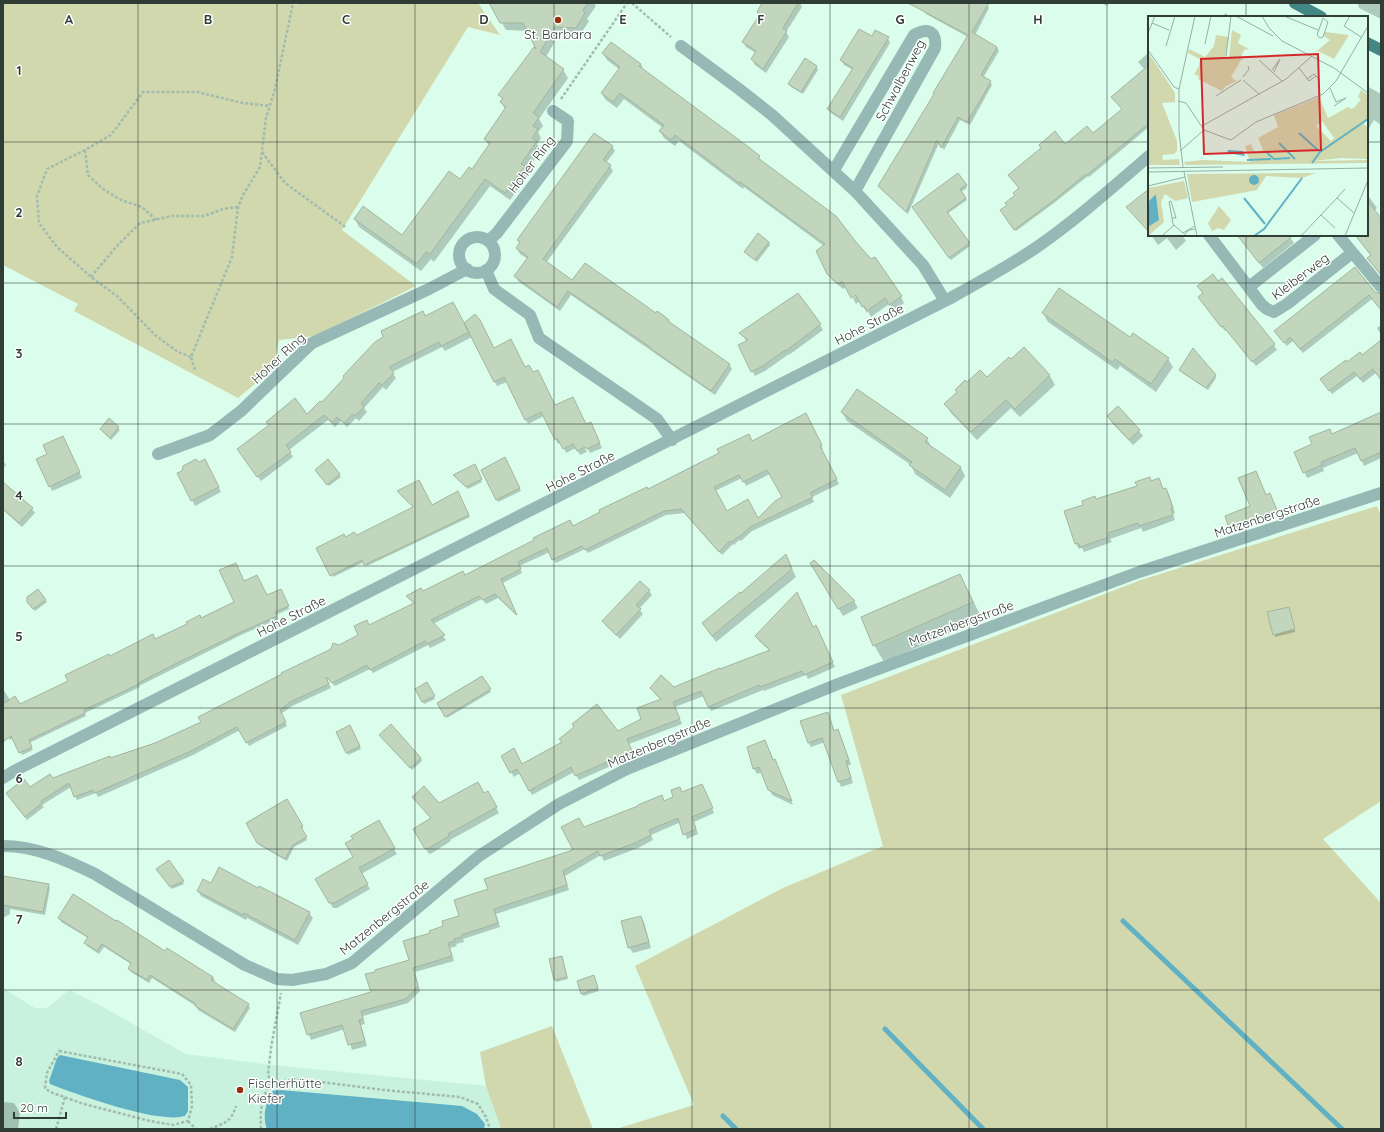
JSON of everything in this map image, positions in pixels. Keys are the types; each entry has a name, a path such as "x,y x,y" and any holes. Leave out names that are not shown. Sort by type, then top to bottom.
{"main road":[{"path":"1295,3 1317,16"},
{"path":"1368,44 1381,50"}],"street":[{"name":"Schwalbenweg","path":"834,170 914,35 920,31 928,31 933,33 936,40 935,48 855,191"},
{"path":"681,46 772,115 834,170 923,265 945,301"},
{"name":"Hoher Ring","path":"488,241 497,233 567,141 568,122 553,111"},
{"name":"Hohe Straße","path":"3,778 22,767 672,440 865,340 945,301 998,272 1038,246 1098,200 1148,158"},
{"name":"Kleiberweg","path":"1210,236 1262,305 1267,310 1274,312 1287,304 1352,253"},
{"name":"Kleiberweg","path":"1249,286 1314,236"},
{"path":"1339,236 1381,287"},
{"path":"478,237 488,241 492,244 495,253 493,263 486,270 476,273 467,269 461,261 460,256 460,251 464,242 468,239 478,237"},
{"name":"Hoher Ring","path":"158,454 210,435 246,406 312,343 429,289 467,269"},
{"path":"486,270 494,289 530,315 539,338 657,419 672,440"},
{"name":"Matzenbergstraße","path":"3,846 17,846 26,848 69,862 95,874 245,965 269,976 284,980 326,974 352,963 479,856 559,804 627,769 838,684 1139,572 1381,493"}],"path":[{"path":"195,370 191,357 232,257 238,207 243,195 260,167 266,118 275,89 292,3"},
{"path":"553,111 627,3"},
{"path":"632,3 681,46"},
{"path":"191,357 178,352 155,335 117,296 57,247 39,223 37,196 47,169 111,135 143,92 197,92 243,103 270,106"},
{"path":"85,150 88,175 103,189 121,200 142,207 156,220"},
{"path":"262,152 285,183 347,228"},
{"path":"92,277 116,247 140,223 172,216 204,216 224,209 238,207"},
{"path":"271,1083 268,1074 284,980"},
{"path":"59,1051 182,1074 192,1085 192,1106 188,1121 173,1125 150,1121 84,1104 50,1092 44,1088 47,1073 59,1051"},
{"path":"261,1129 260,1113 264,1093 271,1083 297,1079 384,1090 460,1097 478,1104 486,1117 490,1129"},
{"path":"56,1129 65,1097"},
{"path":"210,1129 222,1124 232,1117 236,1106"},
{"path":"188,1121 196,1129"}],"shaded area":[{"path":"3,3 288,3 297,5 297,3 478,3 500,35 468,27 342,230 416,286 315,336 279,340 273,369 238,398 74,311 78,304 3,265"},
{"path":"1377,506 1381,516 1381,801 1323,839 1381,903 1381,1129 616,1129 694,1105 635,966 783,888 883,846 841,695 1141,580"},
{"path":"3,988 35,1008 47,1008 69,990 101,1006 186,1054 272,1065 486,1086 501,1129 3,1129"},
{"path":"552,1026 593,1129 501,1129 486,1086 480,1052"}],"water":[{"path":"60,1055 180,1080 188,1087 188,1111 185,1116 156,1116 98,1101 50,1084 49,1081 57,1058"},
{"path":"281,1090 462,1106 477,1114 485,1124 484,1129 267,1129 265,1110 268,1100 272,1091"}],"building":[{"path":"489,3 588,3 583,10 585,13 576,28 555,27 540,52 564,69 533,113 539,117 533,126 538,129 532,138 537,141 521,164 525,166 505,193 485,179 430,254 426,252 417,264 354,219 363,206 402,235 449,171 460,179 469,167 472,169 490,143 484,139 506,107 500,102 503,98 498,95 534,47 536,49 523,23 500,23"},
{"path":"762,3 798,3 783,28 787,31 763,69 751,59 756,51 742,42 760,14 757,12"},
{"path":"908,3 989,3 972,32 997,47 981,75 991,81 984,94 967,122 958,117 941,148 937,140 906,212 878,186 968,35"},
{"path":"859,29 872,36 875,30 889,37 840,117 827,109 853,68 840,60"},
{"path":"611,42 641,64 639,66 750,148 760,156 758,158 836,216 871,259 875,257 902,296 889,305 885,298 867,311 864,306 862,307 856,295 851,298 842,281 838,284 827,274 816,251 825,244 740,182 739,183 675,135 671,140 659,131 664,125 620,93 613,102 601,93 620,67 602,53"},
{"path":"805,58 817,66 801,92 788,84"},
{"path":"1148,66 1148,124 1087,175 1086,174 1014,230 1000,210 1007,205 1005,203 1015,195 1013,193 1019,188 1008,175 1041,148 1039,145 1055,131 1065,144 1087,126 1093,133 1122,109 1111,97"},
{"path":"594,133 613,146 603,160 611,165 543,259 572,280 585,263 656,313 657,311 663,315 669,320 668,321 730,364 711,391 568,291 557,307 514,276 528,257 516,248 520,242 517,240"},
{"path":"958,173 967,185 960,189 966,198 947,212 970,243 949,258 912,207"},
{"path":"1148,190 1148,231 1126,207"},
{"path":"1368,201 1381,218 1381,275 1367,258 1371,255 1356,236 1368,236"},
{"path":"758,233 769,242 755,260 744,252"},
{"path":"1238,236 1293,236 1259,263"},
{"path":"1355,267 1375,292 1381,294 1381,310 1369,295 1300,349 1290,337 1284,343 1274,331"},
{"path":"1213,274 1218,281 1222,278 1275,344 1252,362 1223,326 1221,327 1198,297 1203,293 1197,286"},
{"path":"1059,288 1130,337 1133,333 1169,358 1151,384 1115,359 1112,362 1042,313"},
{"path":"798,293 821,324 786,351 785,350 763,366 751,372 738,345 748,340 739,333"},
{"path":"453,302 469,332 441,346 439,342 389,367 394,373 382,385 379,383 361,403 364,407 355,416 353,414 344,423 337,417 332,422 324,415 286,445 291,452 257,477 237,449 269,425 266,422 295,398 307,414 320,401 322,402 344,378 343,376 375,342 383,337 381,331 423,311 425,316"},
{"path":"475,314 480,320 494,348 511,339 525,367 529,365 533,372 538,370 555,405 573,397 586,424 591,422 600,443 587,449 585,447 577,451 573,444 563,449 557,438 555,440 541,412 525,420 504,377 494,382 464,323"},
{"path":"1381,340 1381,380 1373,369 1360,379 1354,372 1329,391 1320,379 1346,360 1347,362 1360,352 1362,355"},
{"path":"1024,347 1050,375 1015,409 1006,400 971,432 944,404 957,392 955,390 965,380 967,382 980,370 987,377 1009,357 1011,359"},
{"path":"1193,348 1216,375 1206,388 1179,370"},
{"path":"857,389 928,438 925,442 961,467 945,490 909,465 912,462 841,412"},
{"path":"1118,406 1140,430 1129,440 1107,416"},
{"path":"1381,412 1381,452 1361,461 1355,448 1321,462 1322,465 1303,473 1294,452 1312,444 1309,437 1330,429 1332,434"},
{"path":"806,413 822,445 820,446 837,479 810,493 813,497 750,527 738,538 737,537 732,542 730,541 719,552 681,509 664,511 585,550 582,546 552,560 547,548 518,562 521,569 501,579 517,615 495,594 483,600 479,596 431,620 445,635 427,644 425,641 370,670 367,665 332,683 326,677 329,684 290,702 280,710 286,722 246,743 237,727 191,751 95,793 93,790 74,797 69,783 41,801 42,803 25,817 6,793 24,779 30,787 50,774 53,778 110,756 110,758 155,743 201,722 198,717 282,674 281,673 331,649 333,643 339,645 358,635 354,626 367,620 369,625 414,603 406,596 421,588 423,591 463,571 465,575 534,540 533,538 570,520 573,526 600,512 599,510 647,487 648,489 719,453 717,449 749,434 752,441","holes":["767,470 782,497 775,501 758,518 748,499 727,511 714,487 739,475 743,482"]},
{"path":"109,418 119,427 110,438 100,429"},
{"path":"63,436 80,472 49,487 36,459 47,454 43,445"},
{"path":"505,457 520,488 496,500 481,470"},
{"path":"196,459 199,462 205,459 219,487 191,501 177,473 182,471 183,466"},
{"path":"328,459 340,474 327,485 315,470"},
{"path":"475,464 482,479 466,487 453,475"},
{"path":"1256,471 1266,495 1270,493 1277,510 1229,528 1225,516 1250,506 1238,478"},
{"path":"1150,477 1151,481 1159,478 1163,489 1166,488 1173,508 1171,508 1173,515 1139,526 1138,523 1108,533 1109,537 1080,547 1078,543 1075,544 1064,511 1083,505 1082,501 1095,496 1096,499 1137,486 1135,482"},
{"path":"419,480 432,505 458,491 469,515 364,565 362,560 330,576 316,548 344,534 346,537 354,532 357,535 413,507 397,491"},
{"path":"3,482 33,508 19,523 3,509"},
{"path":"786,554 792,569 712,636 702,623 740,592 741,593"},
{"path":"814,560 855,601 838,609 810,563"},
{"path":"236,563 244,581 257,575 267,595 281,589 289,606 275,612 277,616 177,663 138,683 139,684 84,710 85,713 29,740 32,747 19,753 11,736 3,742 3,704 15,696 20,704 68,681 65,675 109,654 110,656 153,634 155,639 187,624 186,622 200,615 201,618 234,602 219,570"},
{"path":"960,574 973,602 873,646 861,617"},
{"path":"640,581 650,590 636,605 641,609 616,635 602,621"},
{"path":"38,589 46,600 33,609 27,602 27,597"},
{"path":"797,592 813,627 816,625 833,662 804,675 802,671 760,687 759,685 708,707 701,691 673,702 680,719 627,739 632,751 575,776 571,767 529,791 517,769 510,773 501,756 514,748 522,764 562,742 559,739 574,727 572,724 597,704 618,731 641,719 637,708 661,699 650,688 661,675 674,687 770,650 755,636"},
{"path":"1289,607 1295,629 1273,635 1267,612"},
{"path":"482,676 491,689 445,717 437,703"},
{"path":"427,682 435,696 422,702 415,689"},
{"path":"828,712 834,731 838,729 849,760 846,761 851,778 838,782 822,738 808,743 800,721"},
{"path":"391,724 421,758 410,768 379,735"},
{"path":"350,725 360,746 346,753 336,732"},
{"path":"765,740 773,760 775,759 792,801 768,790 759,767 753,769 747,747"},
{"path":"478,782 484,793 488,791 497,807 448,834 449,836 425,849 413,829 431,818 412,797 424,786 439,803"},
{"path":"702,784 713,808 692,817 696,829 683,835 678,818 649,830 651,835 635,843 600,856 598,851 563,871 567,885 494,909 498,923 461,935 462,937 454,939 455,941 448,943 452,956 413,968 418,986 406,999 361,1011 363,1019 359,1020 365,1041 348,1045 342,1025 307,1035 300,1013 371,992 365,974 409,960 403,941 430,933 429,931 443,926 442,921 459,916 454,900 488,889 484,879 573,850 561,827 579,818 584,827 662,795 664,801 673,797 671,790 680,787 682,792"},
{"path":"287,799 303,826 301,827 307,837 293,845 285,859 257,843 246,823"},
{"path":"379,820 395,848 359,868 368,884 334,903 329,903 315,879 353,857 345,843 353,839 351,836"},
{"path":"169,860 184,881 170,887 156,869"},
{"path":"219,867 258,888 259,886 310,912 295,940 244,913 243,915 197,891 203,879 211,883"},
{"path":"3,876 49,884 43,912 3,905"},
{"path":"73,894 165,951 167,948 213,977 211,980 249,1004 233,1029 195,1006 196,1004 150,975 147,980 128,969 131,963 102,944 97,951 84,943 88,937 58,918"},
{"path":"641,916 649,942 628,948 621,921"},
{"path":"562,956 567,977 554,980 549,959"},
{"path":"594,975 598,988 581,994 577,981"}],"waterway":[{"path":"1123,921 1342,1129"},
{"path":"885,1029 983,1129"},
{"path":"723,1116 736,1129"}],"place":[{"name":"St. Barbara","path":"558,20"},
{"name":"Fischerhütte Kiefer","path":"240,1090"}]}
